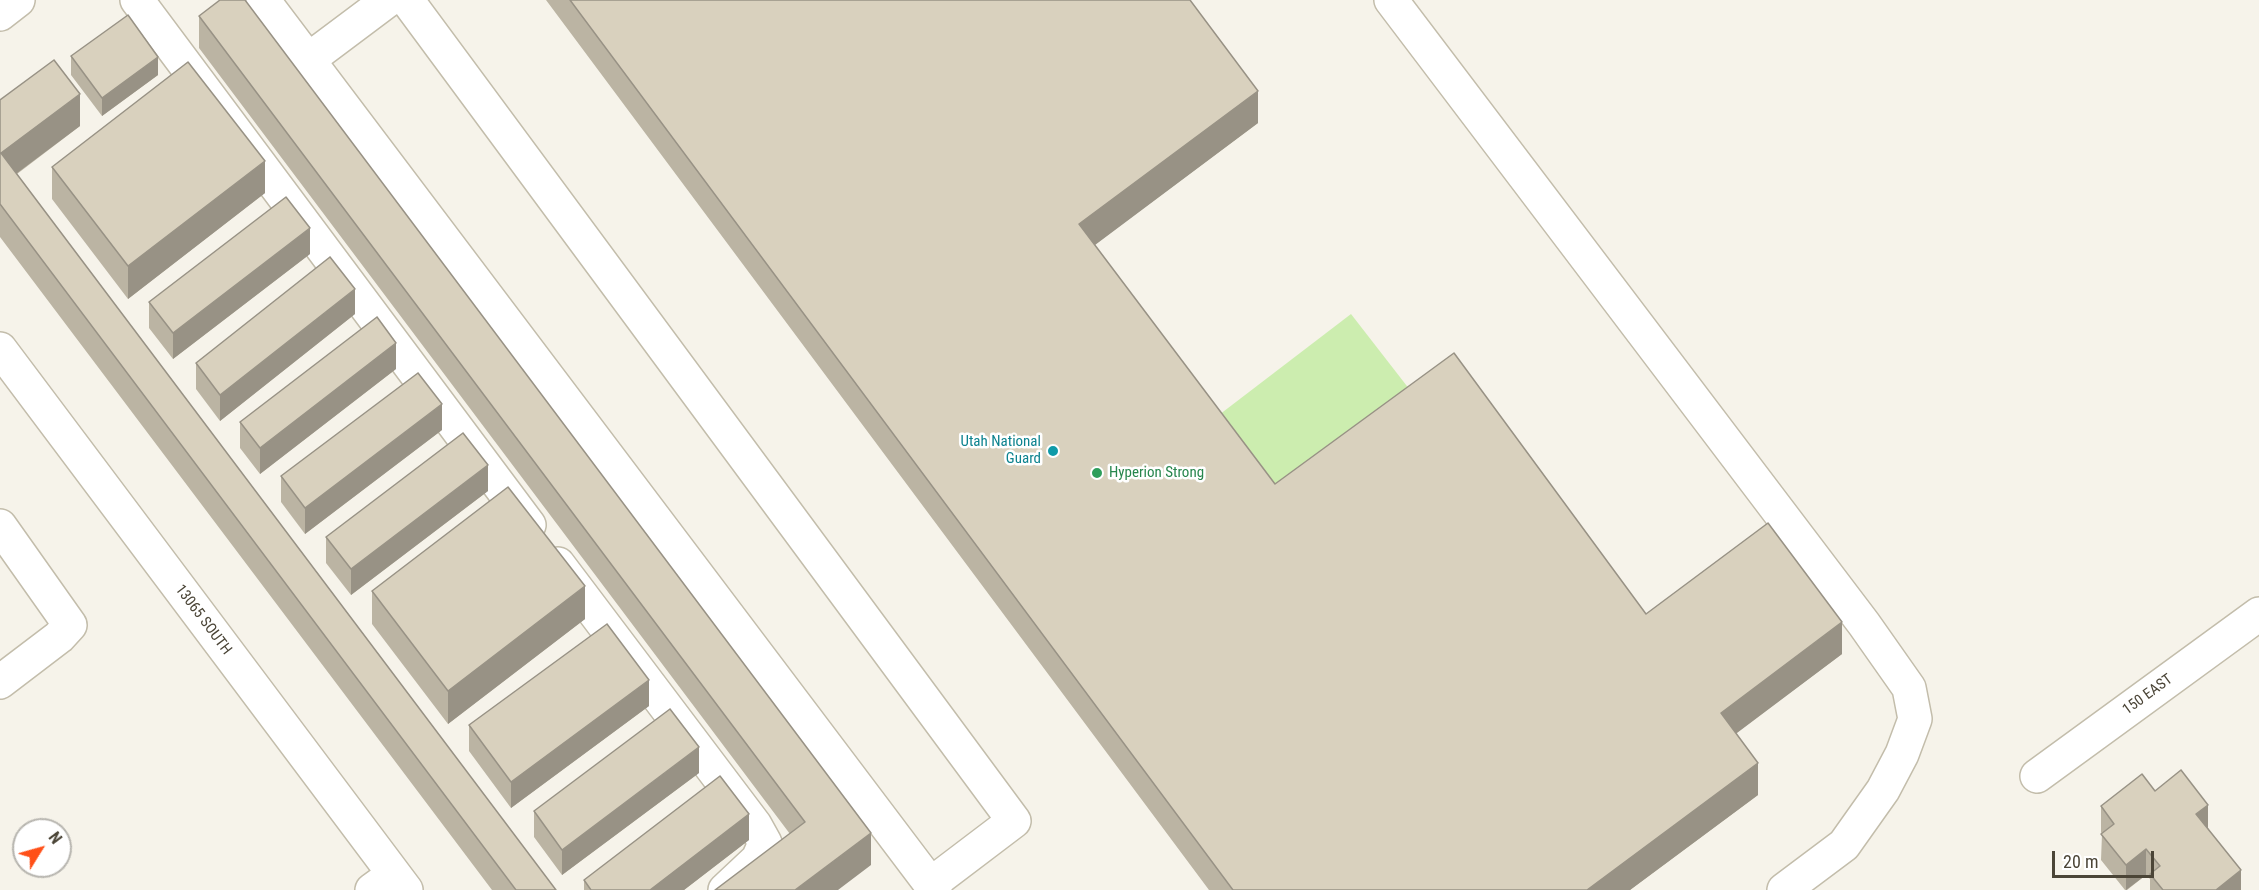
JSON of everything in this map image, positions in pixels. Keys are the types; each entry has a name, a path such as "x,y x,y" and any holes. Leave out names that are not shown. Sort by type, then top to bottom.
{"street":[{"path":"0,14 18,0"},
{"path":"137,0 755,825 765,843 758,859 725,890"},
{"path":"263,0 933,887 1014,820 407,0"},
{"path":"308,60 388,0"},
{"path":"1391,0 1864,624 1910,688 1915,719 1902,754 1883,790 1844,845 1784,890"},
{"name":"13065 SOUTH","path":"0,349 391,885"},
{"path":"0,526 68,618 70,625 67,631 0,682"},
{"name":"150 EAST","path":"2037,776 2259,614"}],"green space":[{"path":"1351,314 1410,390 1274,495 1215,418"}],"building":[{"path":"220,0 245,0 871,833 795,890 715,890 805,822 199,16"},
{"name":"Utah National Guard","path":"570,0 1190,0 1258,91 1079,224 1275,484 1454,353 1646,614 1768,523 1842,622 1721,713 1758,763 1587,890 1233,890"},
{"path":"128,15 158,57 102,98 71,56"},
{"path":"54,60 80,94 1,153 556,890 516,890 0,204 0,100"},
{"path":"188,62 265,161 128,266 52,167"},
{"path":"286,197 310,228 173,333 149,302"},
{"path":"330,257 355,289 220,395 196,363"},
{"path":"377,317 396,343 260,448 240,422"},
{"path":"418,373 442,404 305,508 281,476"},
{"path":"463,433 488,465 351,569 326,537"},
{"path":"508,487 585,586 448,691 372,591"},
{"path":"607,624 649,680 511,782 469,725"},
{"path":"670,709 699,747 562,850 534,811"},
{"path":"2181,770 2208,805 2196,814 2241,870 2216,890 2163,890 2150,874 2160,866 2146,849 2126,865 2101,834 2114,824 2101,806 2142,774 2155,791"},
{"path":"720,776 749,814 650,890 591,890 584,880"}],"place":[{"name":"Utah National Guard","path":"1053,451"},
{"name":"Hyperion Strong","path":"1097,473"}]}
